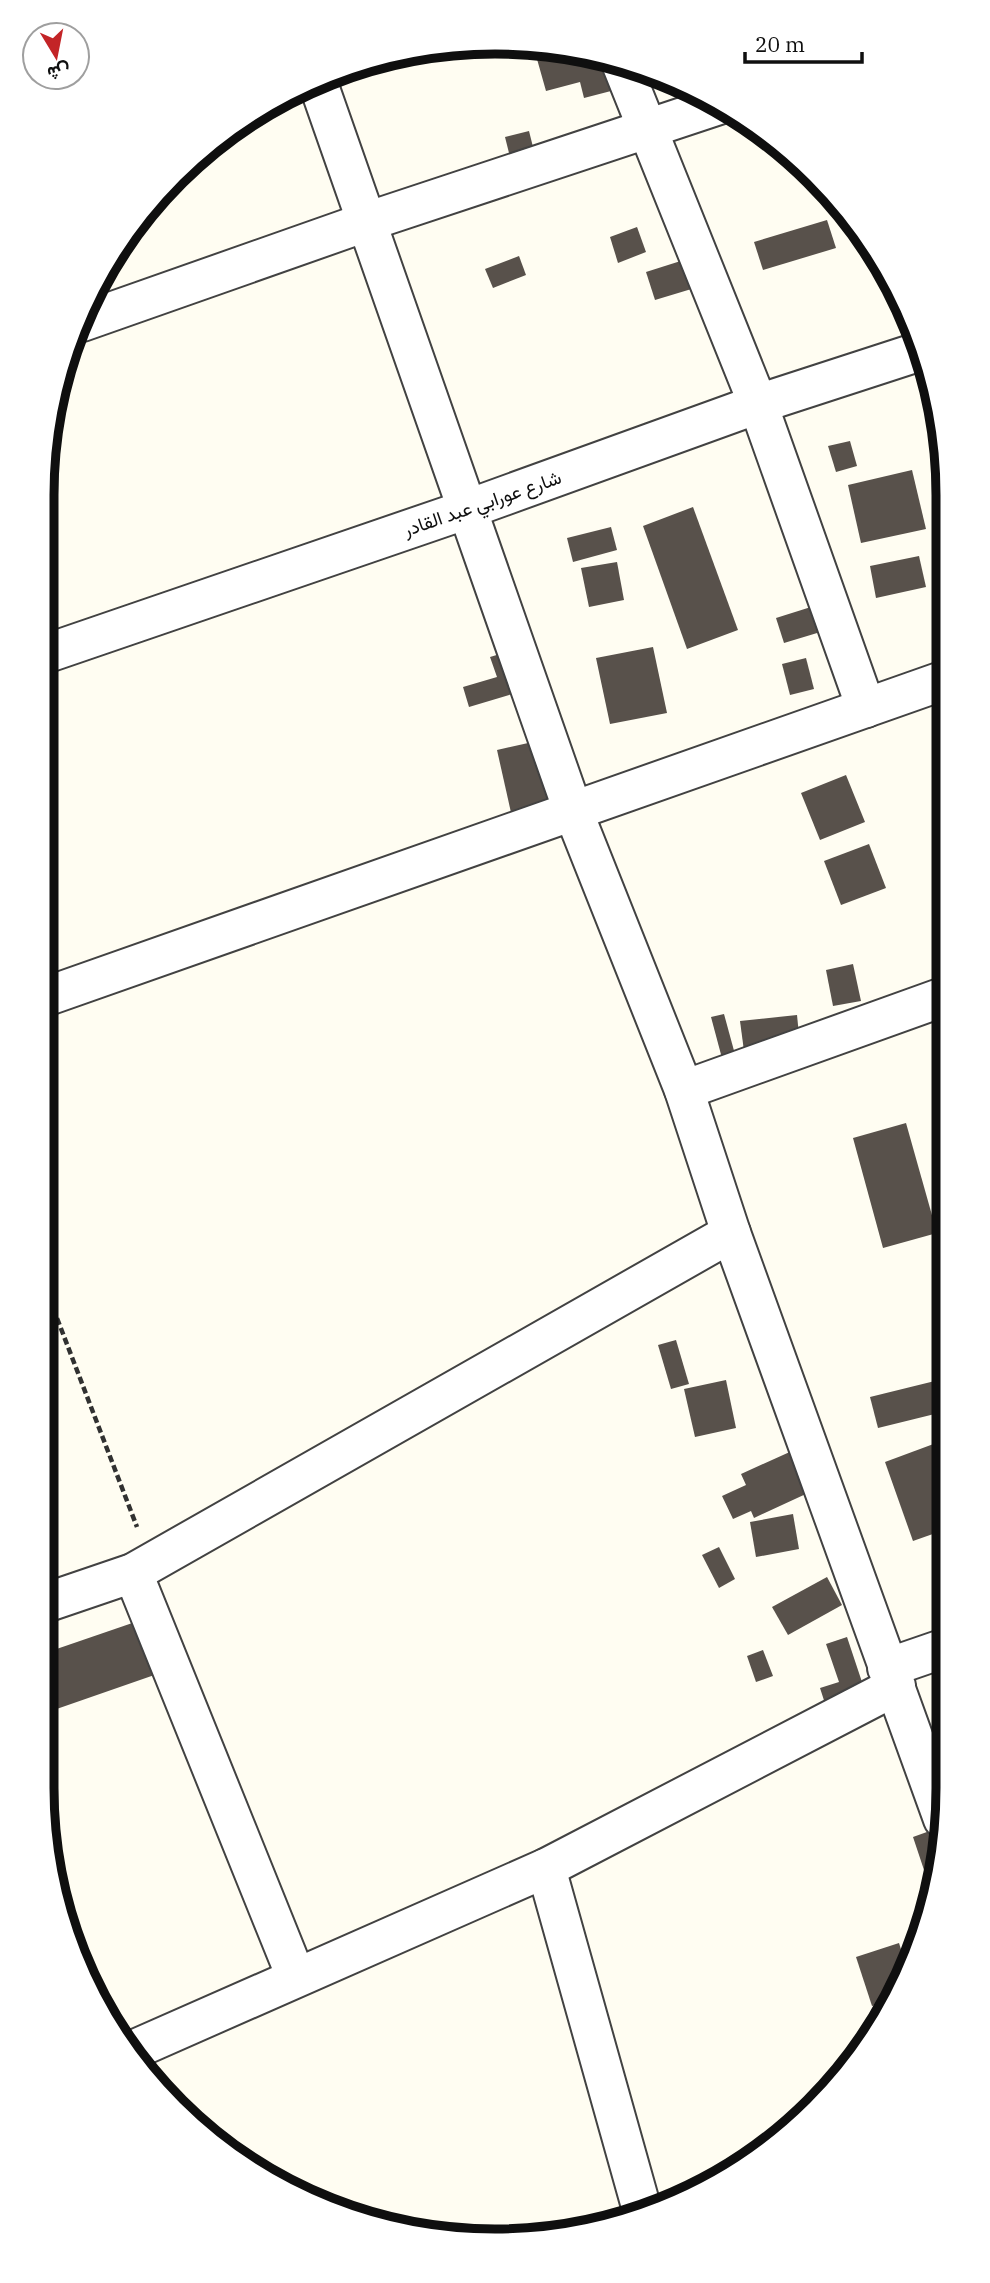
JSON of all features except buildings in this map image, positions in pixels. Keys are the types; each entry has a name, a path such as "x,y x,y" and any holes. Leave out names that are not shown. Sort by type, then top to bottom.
{"street":[{"path":"625,74 758,404 866,708"},
{"path":"320,91 572,811 684,1090 731,1233 936,1799"},
{"path":"91,319 366,222 707,109"},
{"name":"شارع عورابي عبد القادر","path":"54,650 466,510 758,404 912,354"},
{"path":"54,994 936,683"},
{"path":"684,1090 936,1000"},
{"path":"54,1600 141,1567 731,1233"},
{"path":"141,1567 296,1977"},
{"path":"139,2047 546,1868 936,1653"},
{"path":"546,1868 640,2204"}],"path":[{"path":"54,1314 141,1567"}]}
